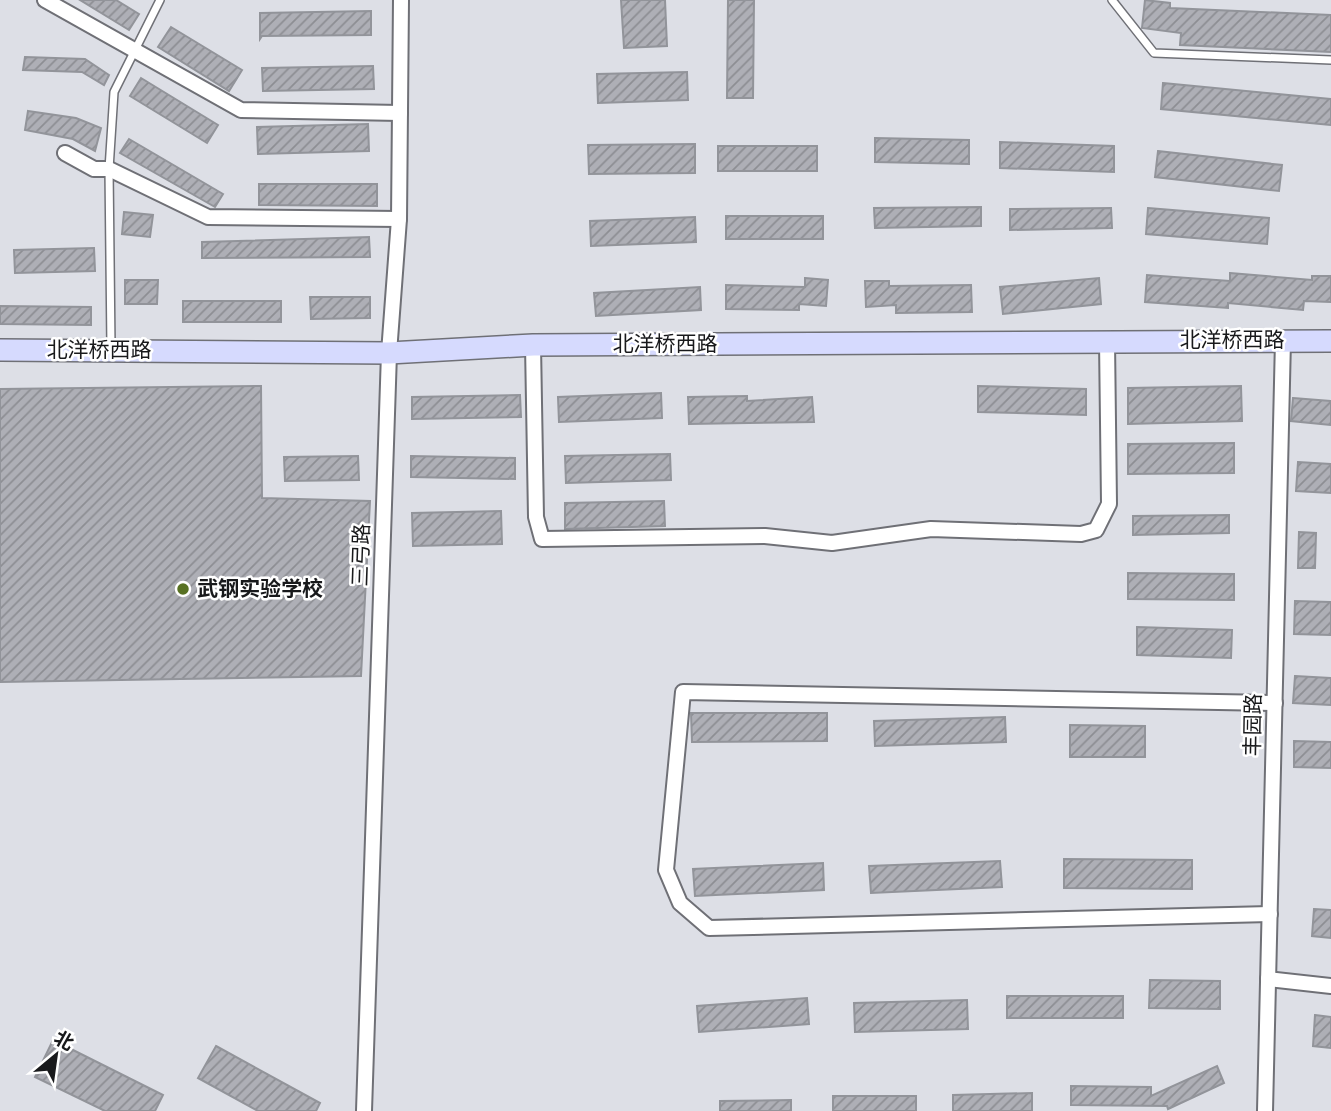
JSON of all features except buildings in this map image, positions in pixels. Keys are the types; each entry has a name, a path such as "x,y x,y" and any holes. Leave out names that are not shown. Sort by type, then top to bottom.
{"main road":[{"name":"北洋桥西路","path":"0,350 389,353 533,345 1331,341"}],"street":[{"path":"45,0 241,110 400,113"},
{"name":"三弓路","path":"364,1111 389,353 399,219 401,0"},
{"path":"65,153 94,169 109,170 208,217 399,219"},
{"name":"丰园路","path":"1265,1111 1283,340"},
{"path":"533,345 536,517 542,538 566,541 765,536 832,543 931,529 1081,534 1096,530 1109,504 1107,341"},
{"path":"1270,914 709,928 680,903 666,870 682,692 1275,703"},
{"path":"1268,979 1331,986"}],"lane":[{"path":"111,349 109,170 114,92 160,0"},
{"path":"1112,0 1154,53 1331,60"}],"place":[{"name":"武钢实验学校","path":"183,589"}]}
